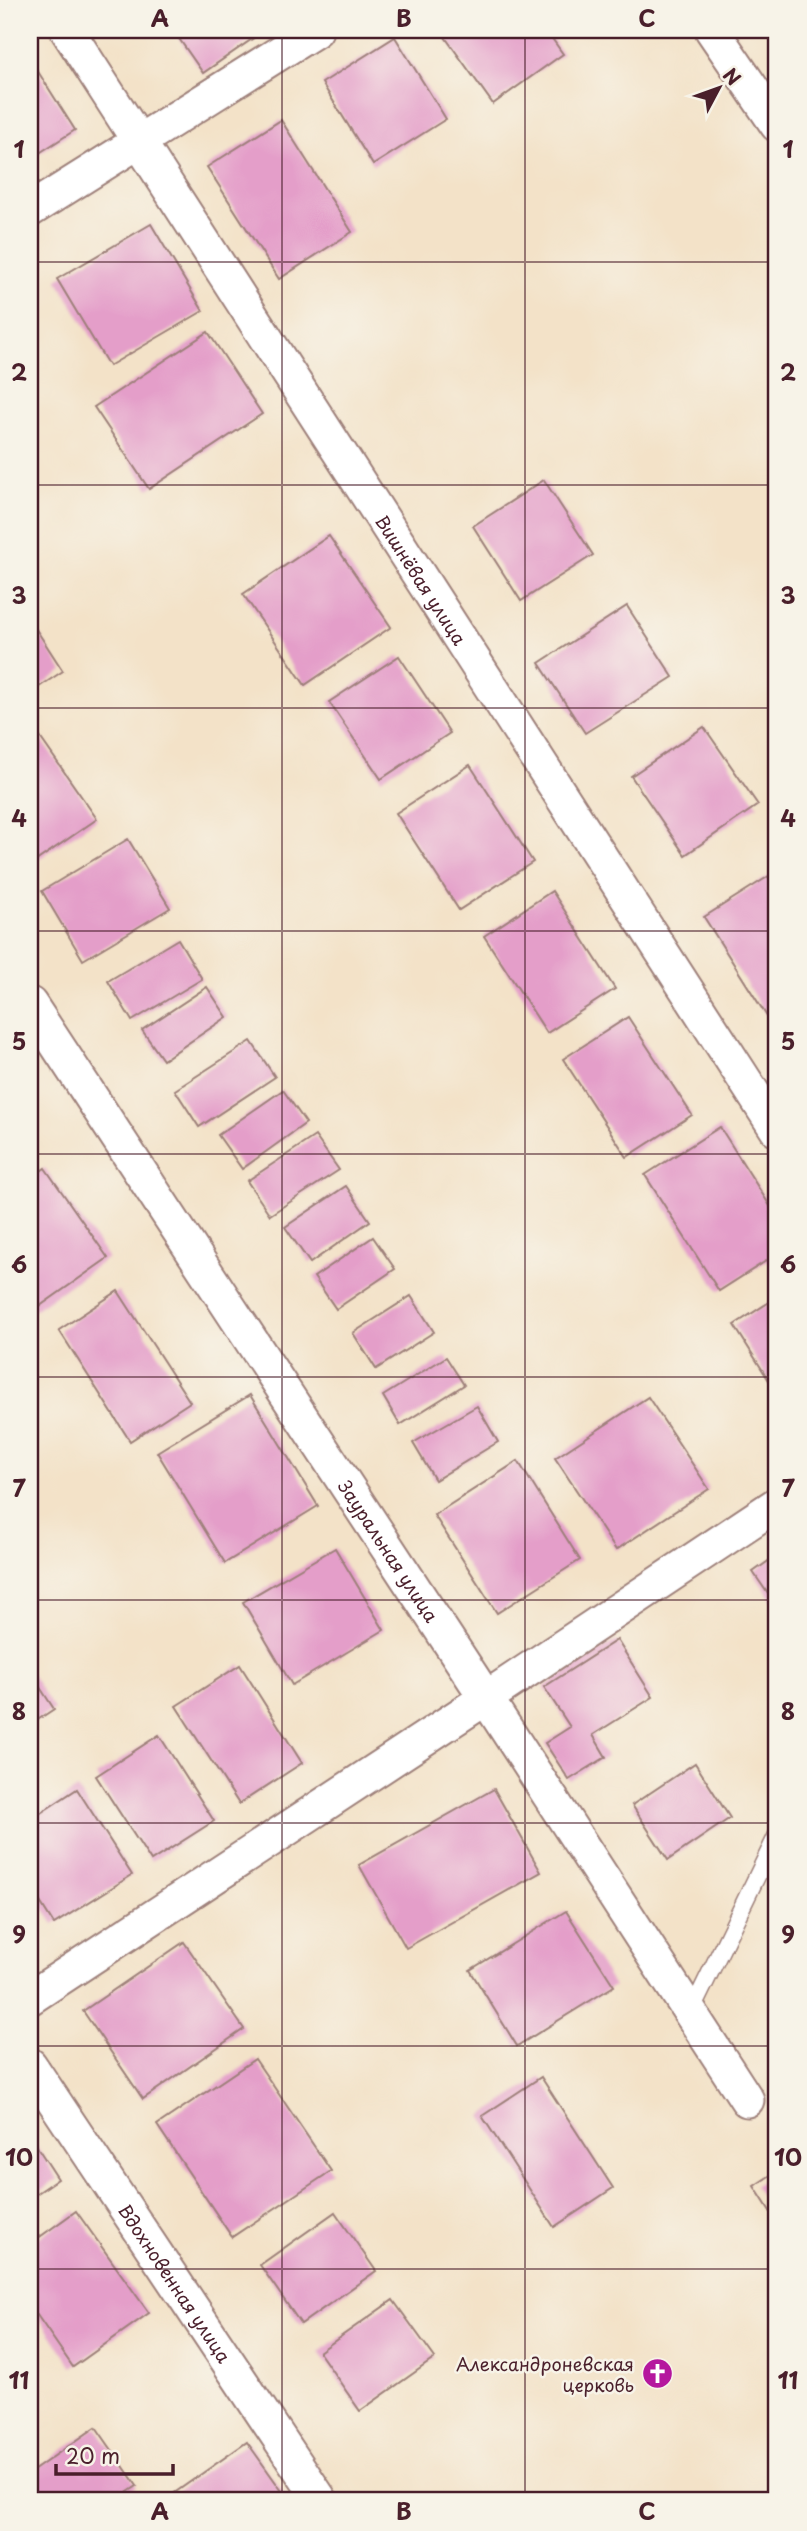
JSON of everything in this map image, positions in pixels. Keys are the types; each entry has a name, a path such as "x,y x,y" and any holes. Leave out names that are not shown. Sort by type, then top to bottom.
{"street":[{"name":"Вишнёвая улица","path":"67,30 777,1130"},
{"path":"30,210 316,30"},
{"path":"712,30 777,125"},
{"name":"Зауральная улица","path":"30,1004 747,2100"},
{"path":"30,1998 777,1504"},
{"name":"Вдохновенная улица","path":"30,2065 321,2501"}],"lane":[{"path":"690,2014 777,1835"}],"building":[{"path":"173,30 265,30 203,73"},
{"path":"440,30 546,30 563,54 493,104"},
{"path":"395,37 446,119 373,165 322,83"},
{"path":"30,59 75,130 30,159"},
{"path":"281,120 352,232 279,279 207,167"},
{"path":"151,224 203,311 109,366 57,279"},
{"path":"208,332 262,414 149,489 94,407"},
{"path":"544,480 593,555 521,601 473,526"},
{"path":"329,536 391,627 305,685 243,594"},
{"path":"627,606 673,677 585,733 539,663"},
{"path":"30,620 63,671 30,693"},
{"path":"399,656 450,733 381,779 329,702"},
{"path":"704,727 758,805 685,855 631,776"},
{"path":"35,730 97,819 30,865 30,734"},
{"path":"470,765 533,862 459,910 396,813"},
{"path":"128,839 170,908 83,960 42,891"},
{"path":"777,871 777,1012 768,1018 704,917"},
{"path":"552,891 615,989 547,1033 484,936"},
{"path":"178,939 202,979 132,1021 108,981"},
{"path":"207,987 227,1017 163,1060 142,1030"},
{"path":"628,1017 692,1115 627,1157 563,1059"},
{"path":"251,1041 275,1077 199,1127 175,1090"},
{"path":"283,1090 306,1123 242,1169 218,1135"},
{"path":"720,1127 777,1217 777,1254 719,1291 645,1175"},
{"path":"315,1136 339,1170 270,1215 247,1181"},
{"path":"45,1168 108,1258 30,1313 30,1179"},
{"path":"346,1186 370,1221 310,1263 285,1227"},
{"path":"373,1237 395,1269 336,1309 314,1277"},
{"path":"118,1291 190,1402 130,1441 59,1330"},
{"path":"411,1296 434,1332 376,1369 353,1333"},
{"path":"777,1297 777,1393 734,1325"},
{"path":"446,1357 464,1385 400,1425 383,1396"},
{"path":"250,1395 318,1506 225,1563 157,1452"},
{"path":"648,1397 709,1489 616,1550 555,1458"},
{"path":"477,1406 498,1442 435,1480 413,1443"},
{"path":"518,1461 580,1560 497,1613 434,1515"},
{"path":"335,1548 384,1630 292,1685 243,1602"},
{"path":"777,1555 777,1607 753,1572"},
{"path":"617,1640 653,1697 593,1735 606,1757 569,1780 545,1743 570,1727 544,1687"},
{"path":"240,1665 302,1763 239,1804 176,1706"},
{"path":"30,1672 54,1709 30,1725"},
{"path":"159,1735 214,1821 151,1861 96,1776"},
{"path":"695,1763 730,1818 668,1860 632,1805"},
{"path":"77,1789 132,1875 54,1924 30,1886 30,1820"},
{"path":"494,1789 541,1872 406,1948 359,1865"},
{"path":"566,1911 614,1986 517,2046 470,1970"},
{"path":"184,1942 244,2029 143,2099 83,2011"},
{"path":"255,2059 331,2171 232,2237 157,2125"},
{"path":"541,2077 613,2188 554,2227 482,2116"},
{"path":"30,2136 58,2179 30,2198"},
{"path":"777,2171 777,2222 754,2186"},
{"path":"76,2211 149,2313 73,2367 30,2305 30,2244"},
{"path":"335,2212 376,2271 301,2324 260,2265"},
{"path":"393,2300 435,2358 360,2411 319,2352"},
{"path":"96,2427 137,2486 114,2501 37,2501 30,2491 30,2473"},
{"path":"247,2442 289,2501 178,2501 173,2494"}],"place":[{"name":"Александроневская церковь","path":"657,2373"}]}
